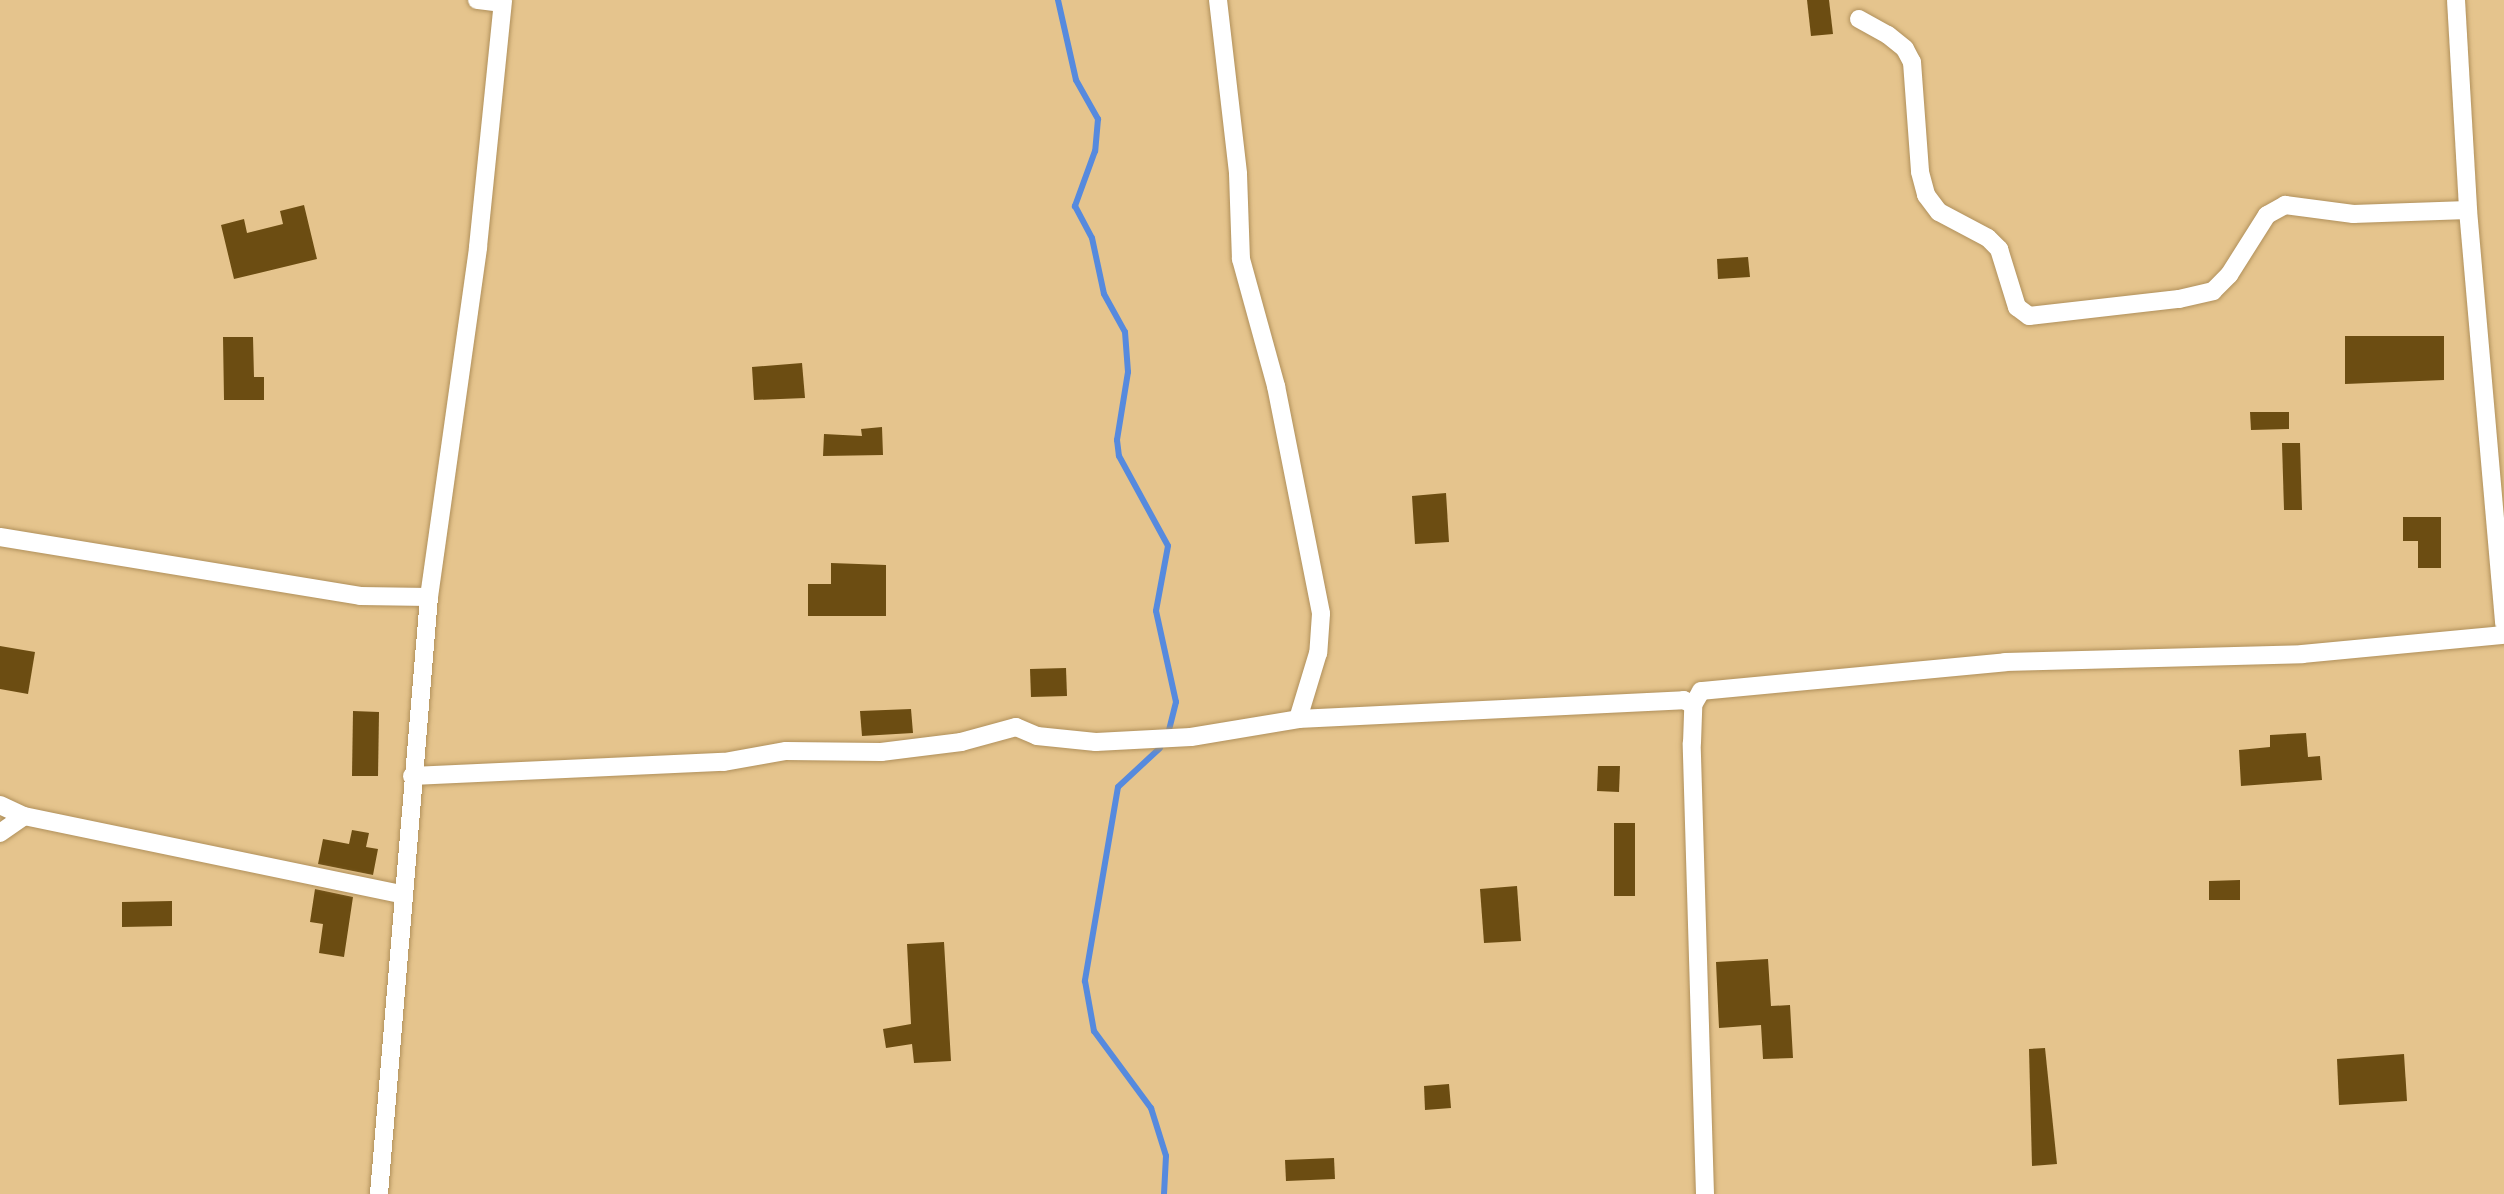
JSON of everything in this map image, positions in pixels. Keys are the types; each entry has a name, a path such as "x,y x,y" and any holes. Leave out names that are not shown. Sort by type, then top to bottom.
{"street":[{"path":"380,1194 401,894 429,597 478,247 502,2 477,0"},
{"path":"1218,0 1238,174 1242,258 1276,386 1320,598 1318,652 1298,719"},
{"path":"2456,0 2468,210 2504,623"},
{"path":"1859,19 1888,35 1912,62 1920,172 1926,195 1939,212 1988,238 1998,249 2017,307 2029,316 2057,316 2213,291 2229,275 2267,215 2285,205 2353,214 2468,210"},
{"path":"1,537 360,596 429,597"},
{"path":"1705,1194 1692,705 1701,692 1754,683 2005,662 2302,654 2504,635"},
{"path":"412,776 724,762 786,751 881,752 961,742 1016,727 1037,736 1096,742 1192,737 1298,719 1684,700 1692,705"},
{"path":"0,805 24,816 401,894"},
{"path":"0,833 24,816"}],"building":[{"path":"1807,0 1829,0 1833,34 1811,36"},
{"path":"304,205 317,259 234,279 221,225 244,219 247,233 283,224 280,211"},
{"path":"1748,257 1750,277 1718,279 1717,259"},
{"path":"2345,336 2444,336 2444,380 2345,384"},
{"path":"223,337 253,337 254,377 264,377 264,400 224,400"},
{"path":"802,363 805,398 754,400 752,367"},
{"path":"2250,412 2289,412 2289,429 2251,430"},
{"path":"882,427 883,455 823,456 824,434 862,436 861,429"},
{"path":"2282,443 2300,443 2302,510 2284,510"},
{"path":"1446,493 1449,542 1415,544 1412,496"},
{"path":"2403,517 2441,517 2441,568 2418,568 2418,541 2403,541"},
{"path":"831,563 886,565 886,616 808,616 808,584 831,584"},
{"path":"0,646 35,652 28,694 0,689"},
{"path":"1066,668 1067,696 1031,697 1030,669"},
{"path":"911,709 913,733 862,736 860,711"},
{"path":"353,711 379,712 378,776 352,776"},
{"path":"2306,733 2308,757 2320,756 2322,780 2241,786 2239,750 2270,747 2270,735"},
{"path":"1598,766 1620,766 1619,792 1597,791"},
{"path":"1614,823 1635,823 1635,896 1614,896"},
{"path":"352,830 369,833 366,847 378,849 373,875 318,864 323,839 349,844"},
{"path":"2240,880 2240,900 2209,900 2209,881"},
{"path":"1517,886 1521,941 1484,943 1480,889"},
{"path":"315,889 353,897 344,957 319,953 323,924 310,922"},
{"path":"172,901 172,926 122,927 122,902"},
{"path":"944,942 951,1061 914,1063 912,1044 886,1048 883,1029 911,1024 907,944"},
{"path":"1768,959 1771,1006 1790,1005 1793,1058 1763,1059 1761,1025 1719,1028 1716,962"},
{"path":"2045,1048 2057,1164 2032,1166 2029,1049"},
{"path":"2404,1054 2407,1101 2339,1105 2337,1059"},
{"path":"1449,1084 1451,1108 1425,1110 1424,1086"},
{"path":"1334,1158 1335,1179 1286,1181 1285,1160"}],"waterway":[{"path":"1058,0 1076,80 1098,119 1095,151 1075,206 1092,238 1104,294 1125,332 1128,372 1117,440 1119,456 1168,546 1156,611 1176,702 1169,731"},
{"path":"1160,748 1118,787 1085,981 1094,1031 1151,1108 1166,1156 1164,1194"}]}
